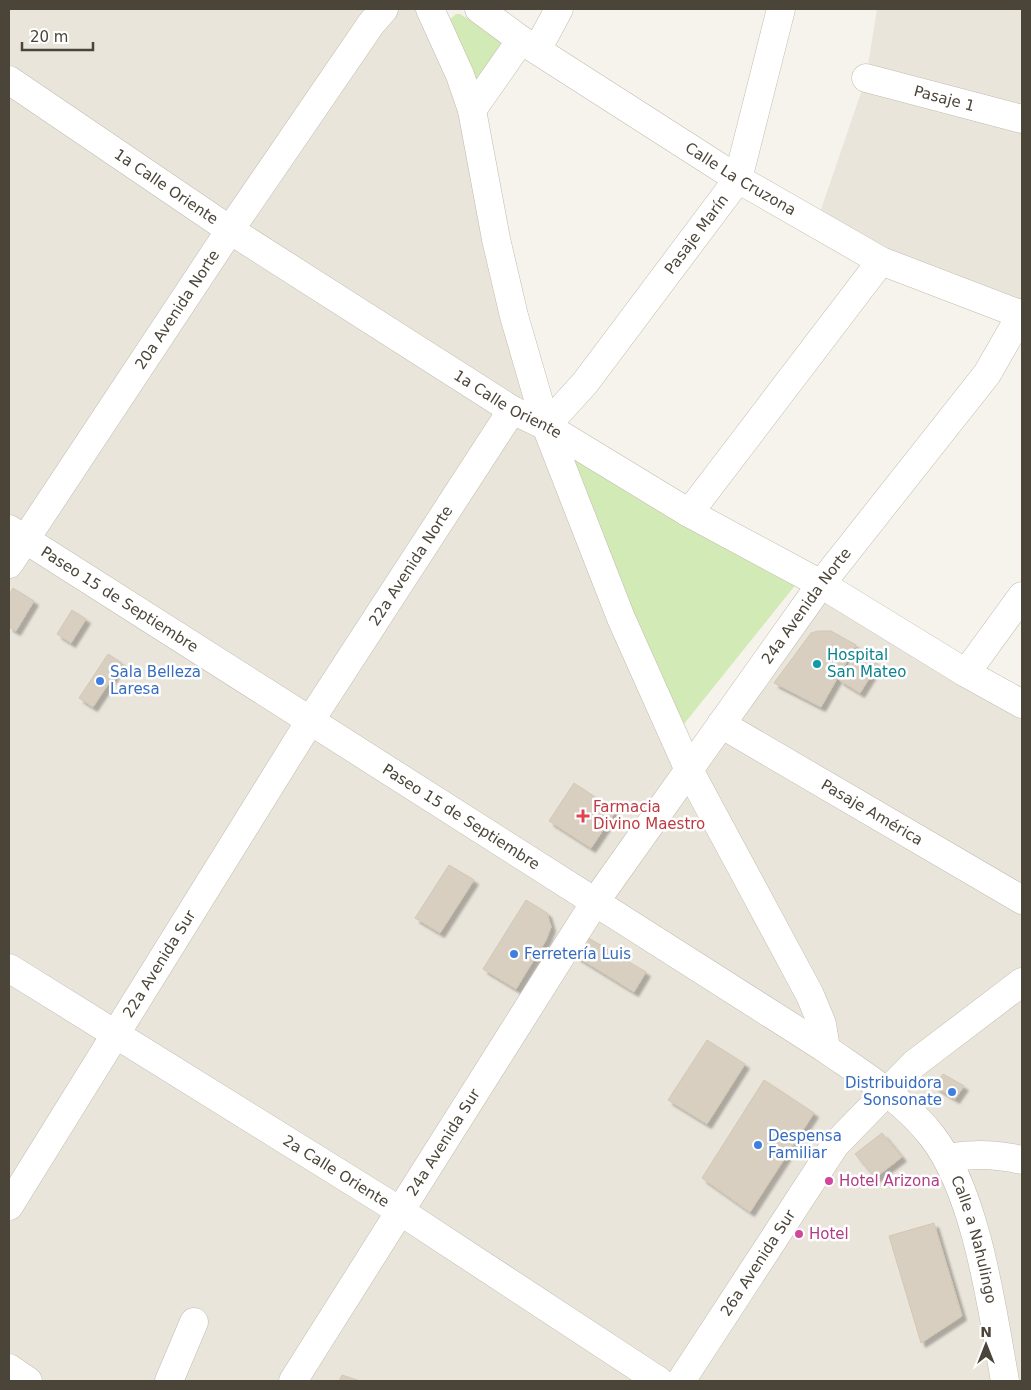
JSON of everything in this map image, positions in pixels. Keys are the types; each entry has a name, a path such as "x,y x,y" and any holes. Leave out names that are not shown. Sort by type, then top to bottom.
{"street":[{"name":"20a Avenida Norte","path":"9,564 17,534 230,230 371,24 384,9"},
{"path":"430,9 460,75 472,110 496,239 514,316 546,426 621,618 688,768 810,995 822,1024 826,1049"},
{"name":"Calle La Cruzona","path":"479,9 529,45 738,179 881,261 1022,314"},
{"path":"472,110 559,9"},
{"name":"Pasaje Marín","path":"546,426 585,383 738,179 781,9"},
{"name":"Pasaje 1","path":"866,78 1022,118"},
{"name":"1a Calle Oriente","path":"9,80 230,230 512,410 546,426 689,513 821,584 966,673 1022,704"},
{"path":"689,513 881,261"},
{"name":"24a Avenida Norte","path":"595,902 688,768 821,584 987,374 1022,314"},
{"name":"22a Avenida Norte","path":"310,722 512,410"},
{"name":"Paseo 15 de Septiembre","path":"17,534 826,1049 886,1091 908,1112"},
{"path":"966,673 1022,596"},
{"name":"22a Avenida Sur","path":"9,1206 117,1036 310,722"},
{"name":"Pasaje América","path":"721,724 1022,900"},
{"name":"24a Avenida Sur","path":"293,1381 595,902"},
{"name":"2a Calle Oriente","path":"9,968 400,1211 659,1381"},
{"name":"26a Avenida Sur","path":"681,1381 836,1145 914,1064 1022,982"},
{"name":"Calle a Nahulingo","path":"908,1112 931,1134 947,1158 976,1238 989,1289 1005,1381"},
{"path":"947,1158 968,1154 1001,1155 1022,1160"},
{"path":"169,1381 194,1322"},
{"path":"9,1368 28,1381"}],"shaded area":[{"path":"9,9 430,9 507,283 621,618 699,767 824,599 1022,706 1022,1381 9,1381"},
{"path":"877,9 1022,9 1022,315 816,224 866,78"}],"green space":[{"path":"456,14 460,14 510,45 479,85 448,30 449,20"},
{"path":"565,451 797,583 680,729"}],"building":[{"path":"13,588 34,601 16,631 9,627 9,595"},
{"path":"72,610 86,619 71,643 57,634"},
{"name":"Hospital San Mateo","path":"831,631 856,645 821,707 774,683 811,633"},
{"path":"857,651 878,664 860,693 839,680"},
{"name":"Sala Belleza Laresa","path":"108,654 122,663 93,707 79,698"},
{"name":"Farmacia Divino Maestro","path":"574,783 616,811 591,848 549,821"},
{"path":"449,865 474,880 440,933 415,918"},
{"name":"Ferretería Luis","path":"526,900 547,913 551,927 546,940 516,989 483,969"},
{"path":"585,936 646,972 634,992 574,955"},
{"path":"707,1040 745,1064 707,1124 668,1100"},
{"name":"Distribuidora Sonsonate","path":"943,1074 964,1086 955,1099 934,1086"},
{"name":"Despensa Familiar","path":"764,1080 814,1113 750,1212 702,1178"},
{"path":"882,1133 902,1157 875,1178 855,1154"},
{"path":"934,1223 962,1316 921,1343 889,1236"},
{"path":"342,1375 360,1381 339,1381"}],"place":[{"name":"Hospital San Mateo","path":"817,664"},
{"name":"Sala Belleza Laresa","path":"100,681"},
{"name":"Farmacia Divino Maestro","path":"583,816"},
{"name":"Ferretería Luis","path":"514,954"},
{"name":"Distribuidora Sonsonate","path":"952,1092"},
{"name":"Despensa Familiar","path":"758,1145"},
{"name":"Hotel Arizona","path":"829,1181"},
{"name":"Hotel","path":"799,1234"}]}
